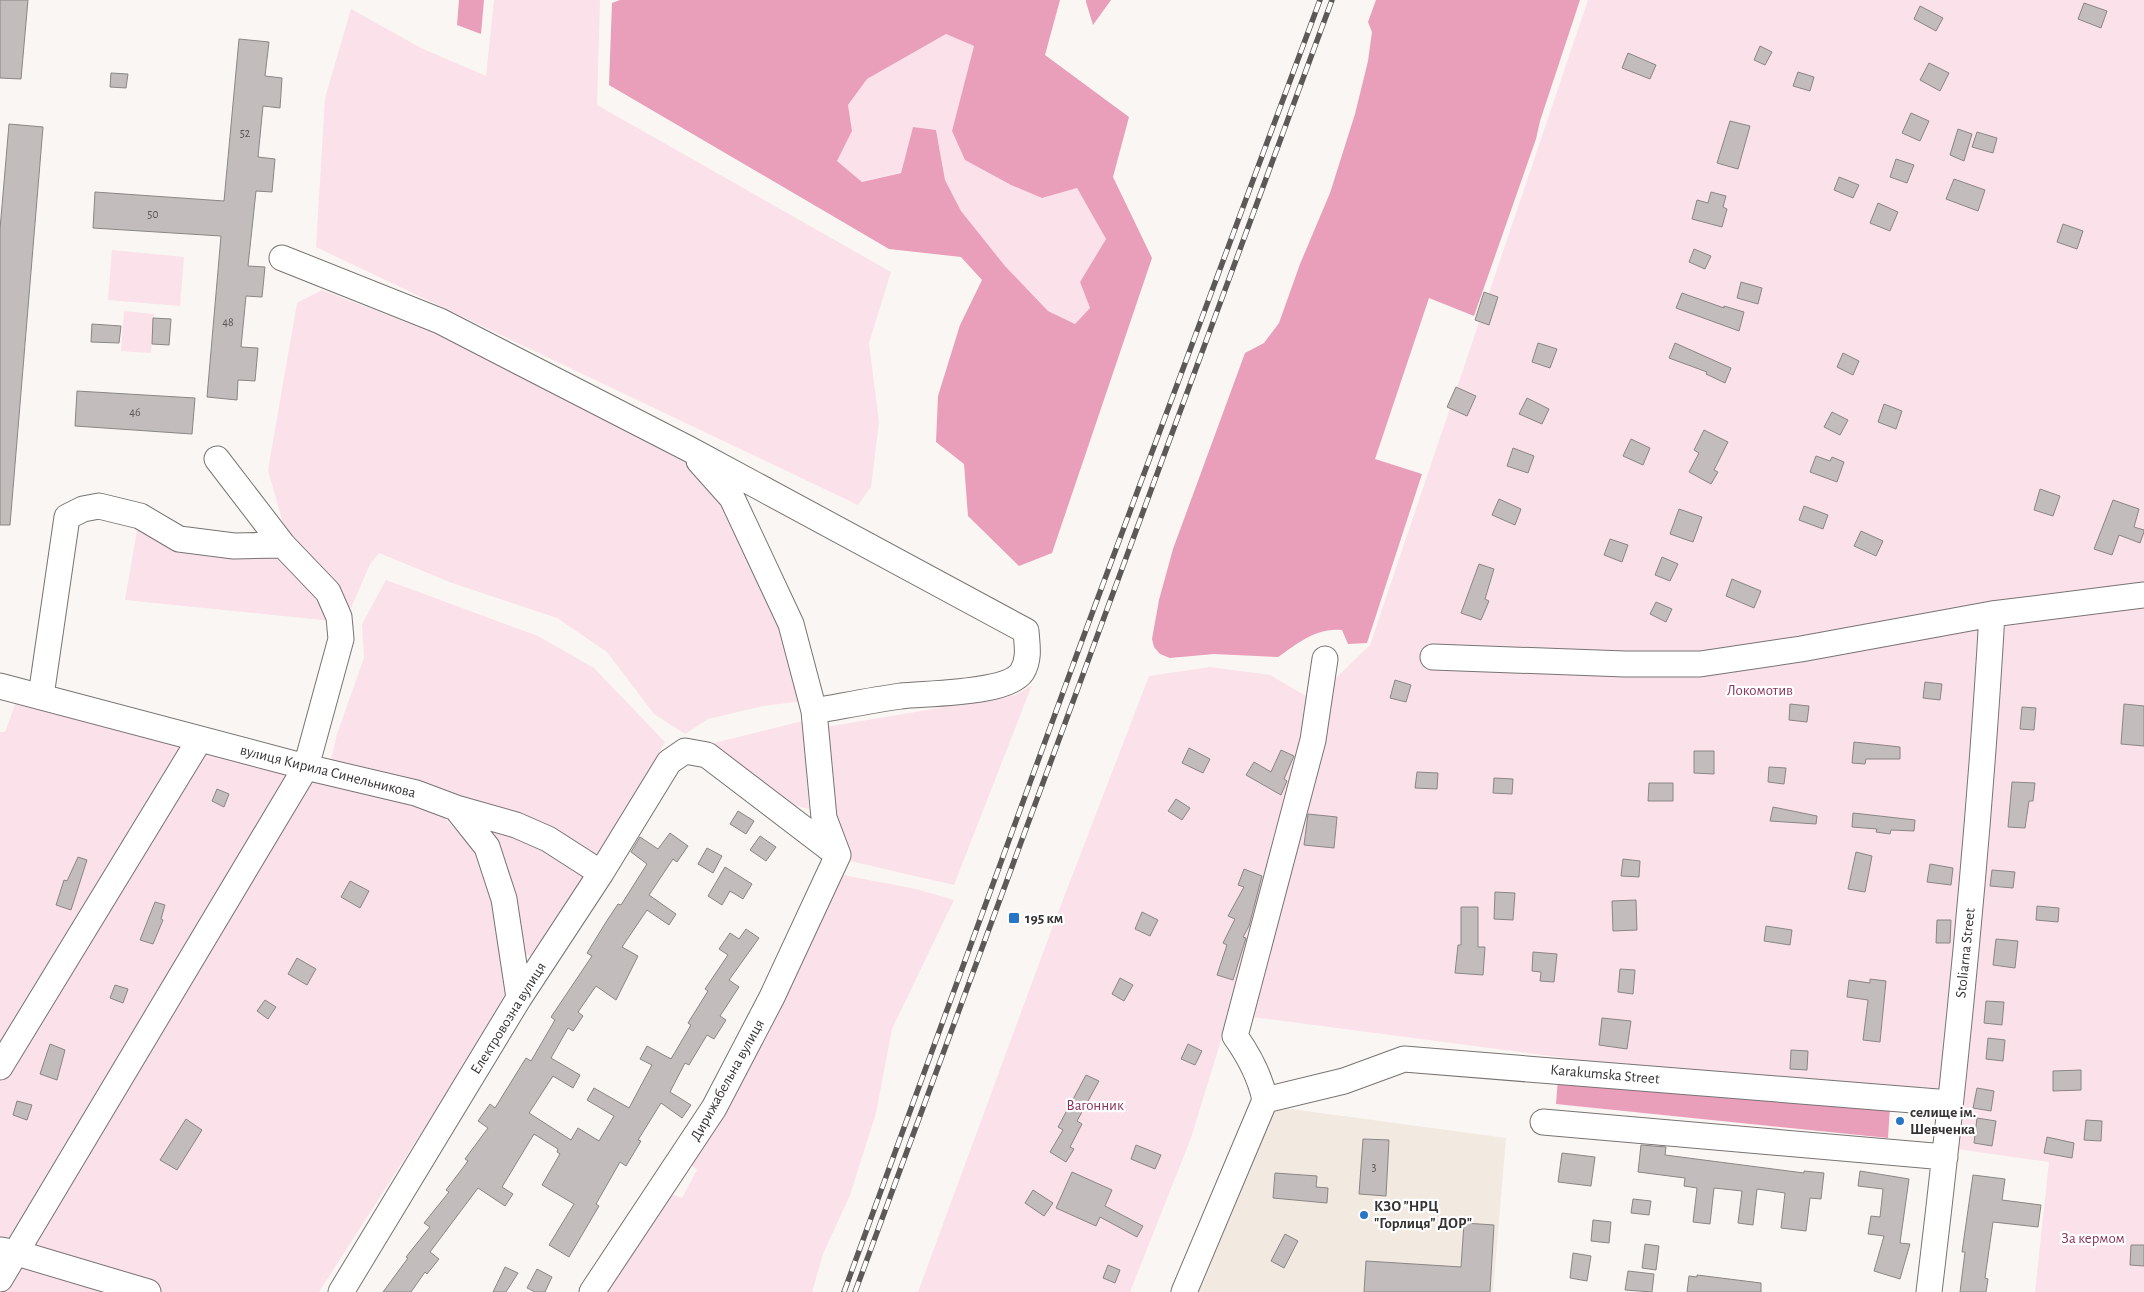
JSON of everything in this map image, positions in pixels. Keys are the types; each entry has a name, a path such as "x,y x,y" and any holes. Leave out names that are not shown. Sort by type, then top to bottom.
{"street":[{"path":"282,258 440,322 689,449 1026,631 1028,658 1021,673 1004,684 943,695 902,696 814,711"},
{"path":"689,449 732,498 791,624 814,711 824,818 838,854"},
{"path":"0,1280 8,1252 306,767 341,640 339,617 328,592 283,545 217,459"},
{"path":"41,696 67,517 83,509 99,506 140,516 179,539 234,546 283,545"},
{"path":"1433,657 1625,664 1700,664 1801,649 1992,614 2144,595"},
{"name":"Stoliarna Street","path":"1929,1292 1945,1157 1985,738 1992,614"},
{"path":"1184,1292 1265,1100 1260,1079 1248,1055 1235,1036 1313,740 1325,660"},
{"name":"вулиця Кирила Синельникова","path":"0,686 306,767 416,793 456,808 516,825 548,839 601,873"},
{"path":"0,1067 200,739"},
{"name":"Електровозна вулиця","path":"341,1292 519,998 601,873 669,762 685,751 707,755 838,854"},
{"path":"456,808 487,847 504,899 519,998"},
{"name":"Дирижабельна вулиця","path":"592,1292 714,1108 772,997 838,854"},
{"name":"Karakumska Street","path":"1265,1100 1344,1081 1404,1059 1950,1103"},
{"path":"1544,1122 1945,1157"},
{"path":"8,1252 148,1292"}],"shaded area":[{"path":"459,0 484,0 481,34 457,25"},
{"path":"620,0 1060,0 1045,55 1129,117 1113,177 1152,258 1052,553 1019,566 968,516 964,464 936,442 938,396 960,325 982,280 961,257 889,249 609,85 612,3","holes":["946,34 974,46 952,131 965,160 1011,185 1042,198 1077,188 1106,239 1080,282 1090,308 1075,324 1048,311 1005,266 961,211 945,180 936,130 913,127 901,173 862,182 837,161 852,131 848,105 867,79"]},
{"path":"1086,0 1111,0 1093,25 1086,2"},
{"path":"1376,0 1580,0 1540,121 1536,139 1474,316 1429,298 1375,459 1422,474 1367,643 1348,644 1342,630 1333,630 1308,637 1278,657 1214,654 1170,658 1160,654 1154,647 1152,639 1159,600 1173,549 1245,353 1264,343 1279,323 1300,264 1330,193 1355,114 1368,61 1372,32 1368,22"},
{"path":"1558,1079 1890,1107 1888,1138 1556,1104"},
{"name":"КЗО \"НРЦ \"Горлиця\" ДОР\"","path":"1276,1107 1506,1138 1493,1292 1195,1292"}],"green space":[{"path":"494,0 600,0 597,105 891,272 869,343 879,422 871,487 858,505 316,247 325,98 351,9 421,48 486,76"},
{"name":"Локомотив","path":"1588,0 2144,0 2144,1292 2035,1292 2049,1162 1957,1149 1961,1092 1604,1063 1229,1014 1191,1138 1130,1292 918,1292 1051,931 1149,676 1210,667 1270,675 1313,700 1370,645"},
{"path":"946,34 974,46 952,131 965,160 1011,185 1042,198 1077,188 1106,239 1080,282 1090,308 1075,324 1048,311 1005,266 961,211 945,180 936,130 913,127 901,172 862,182 837,161 852,131 848,105 867,79"},
{"path":"112,250 184,257 180,306 108,300"},
{"path":"322,290 434,333 684,456 722,501 784,629 804,701 763,706 708,719 685,734 654,714 607,652 557,618 452,583 379,553 370,564 351,608 342,605 284,527 268,470 297,303"},
{"path":"124,311 154,314 151,353 121,351"},
{"path":"139,519 278,552 295,565 332,621 125,600"},
{"path":"386,580 538,636 594,668 665,742 599,862 526,815 331,760 337,734 364,658 362,624"},
{"path":"1032,685 954,885 850,861 842,846 831,813 826,762 826,727 1016,695"},
{"path":"16,702 440,813 475,851 491,901 509,996 319,1292 0,1292 0,732 5,732"},
{"path":"803,721 809,809 789,804 710,744"},
{"path":"483,822 571,863 583,877 537,958 525,954 512,886"},
{"path":"843,875 916,889 954,900 892,1029 876,1113 850,1195 823,1254 812,1292 605,1292 669,1193 682,1198 697,1170 687,1161 783,994"}],"building":[{"path":"0,0 28,0 21,79 0,78"},
{"path":"2084,3 2107,11 2101,28 2078,19"},
{"path":"1920,6 1943,18 1936,31 1914,19"},
{"path":"239,39 269,42 265,76 282,78 280,108 263,106 258,157 275,159 272,192 256,191 248,266 265,267 262,297 246,296 241,347 258,348 255,381 238,380 237,400 207,397 221,236 93,228 95,192 224,201"},
{"path":"1760,46 1772,52 1765,65 1754,60"},
{"path":"1628,53 1656,65 1650,79 1622,68"},
{"path":"1929,63 1949,73 1940,91 1920,80"},
{"path":"1798,72 1814,77 1810,91 1793,86"},
{"path":"111,73 128,74 126,88 110,87"},
{"path":"1911,113 1929,121 1920,141 1902,133"},
{"path":"1730,121 1750,126 1738,169 1717,163"},
{"path":"9,124 43,127 10,525 0,525 0,229"},
{"path":"1958,129 1972,134 1964,161 1950,155"},
{"path":"1977,132 1997,138 1993,153 1972,147"},
{"path":"1896,159 1914,165 1907,183 1890,177"},
{"path":"1839,177 1859,185 1853,198 1834,190"},
{"path":"1954,179 1985,190 1978,211 1946,199"},
{"path":"1711,192 1726,196 1723,207 1727,209 1722,227 1692,219 1697,200 1708,203"},
{"path":"1878,203 1898,212 1890,231 1870,223"},
{"path":"2063,224 2083,231 2077,249 2057,242"},
{"path":"1694,249 1711,256 1705,269 1689,262"},
{"path":"1741,282 1762,288 1758,304 1737,298"},
{"path":"1484,292 1498,297 1489,325 1475,320"},
{"path":"1682,293 1724,308 1724,306 1744,312 1739,331 1676,308"},
{"path":"153,318 171,319 169,345 152,344"},
{"path":"92,324 121,326 119,343 91,342"},
{"path":"1538,343 1557,349 1550,368 1532,362"},
{"path":"1675,343 1731,368 1725,383 1706,374 1707,372 1669,358"},
{"path":"1843,353 1859,361 1853,375 1837,367"},
{"path":"1456,387 1476,396 1467,416 1447,407"},
{"path":"77,391 195,398 192,434 75,426"},
{"path":"1527,398 1549,409 1542,424 1519,414"},
{"path":"1884,404 1902,411 1896,429 1878,422"},
{"path":"1832,412 1848,420 1840,435 1824,427"},
{"path":"1704,430 1728,442 1714,470 1718,472 1711,484 1689,472 1699,453 1694,450"},
{"path":"1631,439 1650,448 1643,465 1623,456"},
{"path":"1513,448 1534,456 1528,473 1507,466"},
{"path":"1816,456 1830,461 1832,457 1844,462 1837,482 1810,472"},
{"path":"2040,489 2060,496 2053,516 2034,510"},
{"path":"1499,499 1521,509 1515,525 1492,515"},
{"path":"2113,500 2139,509 2134,527 2144,530 2144,532 2140,543 2119,535 2112,555 2094,549"},
{"path":"1804,506 1828,515 1823,529 1799,520"},
{"path":"1679,509 1702,517 1693,542 1670,534"},
{"path":"1861,531 1883,541 1876,556 1854,546"},
{"path":"1610,539 1628,545 1622,562 1604,555"},
{"path":"1662,557 1678,564 1670,581 1655,575"},
{"path":"1479,564 1494,569 1485,599 1489,601 1481,620 1461,613"},
{"path":"1732,579 1761,591 1754,608 1726,596"},
{"path":"1656,602 1672,609 1666,622 1650,614"},
{"path":"1395,680 1411,685 1406,702 1390,698"},
{"path":"1925,682 1942,684 1940,700 1923,698"},
{"path":"1790,704 1809,706 1807,722 1789,720"},
{"path":"2124,704 2144,706 2144,746 2121,744"},
{"path":"2022,707 2036,708 2034,730 2020,729"},
{"path":"1854,742 1900,747 1900,759 1866,759 1865,764 1852,763"},
{"path":"1189,748 1210,759 1203,773 1182,763"},
{"path":"1281,750 1294,756 1284,779 1287,781 1281,795 1246,775 1254,762 1271,772"},
{"path":"1694,751 1714,751 1714,774 1694,773"},
{"path":"1769,767 1786,768 1784,784 1768,782"},
{"path":"1417,772 1438,773 1437,789 1415,788"},
{"path":"1494,778 1513,779 1512,794 1493,793"},
{"path":"2012,782 2035,783 2033,801 2029,801 2025,828 2008,827"},
{"path":"1649,783 1673,783 1673,801 1648,801"},
{"path":"217,789 229,794 224,807 212,801"},
{"path":"1176,799 1190,808 1182,820 1168,811"},
{"path":"1773,807 1817,816 1816,824 1770,821"},
{"path":"738,811 754,821 746,834 730,824"},
{"path":"1853,813 1915,820 1914,831 1891,830 1890,834 1876,832 1877,829 1852,827"},
{"path":"1308,814 1337,817 1334,848 1304,845"},
{"path":"670,833 688,846 677,862 673,859 649,895 676,914 669,925 647,910 622,947 638,956 616,1000 596,986 578,1012 583,1016 573,1031 568,1028 551,1058 580,1075 573,1088 553,1076 529,1113 571,1140 578,1128 599,1141 614,1116 587,1100 594,1088 629,1108 652,1065 640,1059 647,1046 671,1059 691,1025 688,1023 708,991 705,989 728,955 719,949 730,933 739,939 746,929 759,938 729,980 739,987 720,1016 726,1020 714,1039 707,1035 689,1065 685,1063 670,1092 691,1105 682,1118 661,1103 638,1140 641,1141 626,1166 620,1162 596,1204 599,1206 569,1257 549,1245 574,1204 542,1185 560,1154 557,1152 558,1149 534,1134 502,1187 513,1194 505,1206 478,1188 430,1252 439,1259 427,1274 425,1272 411,1292 383,1292 408,1258 406,1257 430,1227 424,1223 449,1192 446,1190 468,1161 465,1159 488,1128 478,1121 490,1104 495,1108 526,1058 531,1061 555,1020 551,1017 592,956 587,953 618,904 621,905 647,864 631,852 640,837 658,849"},
{"path":"760,836 776,847 766,861 750,850"},
{"path":"707,848 722,856 713,873 698,864"},
{"path":"1856,852 1872,856 1865,892 1848,889"},
{"path":"78,857 87,860 71,910 56,905 64,880 67,881"},
{"path":"1623,859 1640,861 1639,877 1621,876"},
{"path":"1930,864 1953,868 1951,885 1927,882"},
{"path":"725,867 752,884 743,899 730,891 722,905 708,896"},
{"path":"1244,869 1262,876 1249,926 1243,937 1246,938 1233,980 1217,975 1227,945 1223,943 1235,919 1228,916 1244,887 1238,885"},
{"path":"1992,870 2015,872 2013,888 1990,886"},
{"path":"350,881 369,891 360,908 341,897"},
{"path":"1495,892 1515,893 1513,920 1494,919"},
{"path":"1636,900 1637,930 1613,931 1612,901"},
{"path":"155,902 165,905 161,919 163,920 153,944 140,940"},
{"path":"2037,906 2059,908 2058,922 2036,920"},
{"path":"1461,907 1478,907 1478,947 1485,947 1483,975 1455,973 1458,945 1461,945"},
{"path":"1142,912 1158,920 1150,936 1135,929"},
{"path":"1937,920 1951,920 1950,943 1936,943"},
{"path":"1766,926 1792,930 1790,945 1764,941"},
{"path":"1996,939 2018,941 2015,968 1993,965"},
{"path":"1533,952 1557,954 1554,982 1540,981 1541,972 1532,971"},
{"path":"297,958 316,969 307,985 288,974"},
{"path":"1620,969 1635,970 1633,994 1618,992"},
{"path":"1120,978 1133,985 1124,1001 1112,994"},
{"path":"1870,979 1886,981 1880,1042 1863,1040 1868,1000 1847,997 1849,980 1870,983"},
{"path":"115,985 128,989 123,1003 110,998"},
{"path":"265,1000 276,1007 268,1019 257,1011"},
{"path":"1986,1001 2004,1002 2002,1025 1984,1023"},
{"path":"1602,1018 1631,1021 1627,1049 1599,1045"},
{"path":"1988,1038 2005,1040 2003,1061 1986,1059"},
{"path":"50,1044 65,1050 57,1080 40,1074"},
{"path":"1188,1044 1202,1051 1195,1065 1181,1059"},
{"path":"1791,1050 1808,1051 1807,1070 1790,1069"},
{"path":"2081,1070 2081,1090 2053,1091 2053,1071"},
{"path":"1086,1075 1099,1081 1077,1121 1082,1124 1070,1147 1074,1149 1066,1162 1050,1152 1063,1130 1058,1127"},
{"path":"1977,1088 1994,1091 1991,1111 1973,1108"},
{"path":"17,1101 32,1105 27,1120 13,1115"},
{"path":"1977,1118 1996,1121 1992,1146 1974,1143"},
{"path":"186,1119 202,1130 177,1170 160,1160"},
{"path":"2086,1120 2102,1121 2101,1141 2084,1140"},
{"path":"2047,1137 2074,1143 2072,1158 2044,1153"},
{"path":"1363,1139 1389,1140 1386,1196 1359,1194"},
{"path":"1136,1145 1161,1155 1155,1169 1131,1159"},
{"path":"1641,1145 1666,1147 1665,1155 1804,1173 1804,1171 1824,1173 1821,1199 1810,1198 1806,1231 1781,1228 1785,1193 1757,1189 1753,1225 1738,1223 1742,1191 1714,1188 1710,1224 1693,1222 1697,1188 1684,1186 1685,1178 1638,1172"},
{"path":"1562,1153 1595,1157 1591,1186 1558,1182"},
{"path":"1860,1171 1909,1179 1900,1243 1910,1244 1900,1279 1874,1271 1884,1236 1868,1234 1871,1216 1880,1217 1883,1189 1858,1186"},
{"path":"1072,1172 1112,1190 1105,1206 1143,1226 1137,1237 1100,1217 1096,1226 1056,1208"},
{"path":"1275,1173 1317,1176 1316,1187 1328,1188 1327,1203 1273,1198"},
{"path":"1973,1175 2005,1179 2002,1200 2041,1205 2038,1227 1993,1222 1985,1278 1988,1279 1986,1292 1960,1292 1965,1252 1962,1252"},
{"path":"1033,1190 1053,1203 1044,1216 1025,1203"},
{"path":"1633,1199 1651,1201 1649,1215 1631,1213"},
{"path":"1593,1220 1611,1222 1609,1243 1591,1241"},
{"path":"1464,1223 1494,1225 1490,1292 1364,1292 1366,1261 1461,1267"},
{"path":"1285,1234 1298,1241 1284,1268 1271,1261"},
{"path":"1645,1244 1659,1246 1656,1270 1642,1268"},
{"path":"2131,1245 2144,1245 2144,1266 2130,1265"},
{"path":"1573,1253 1591,1256 1587,1281 1570,1278"},
{"path":"1108,1265 1120,1270 1115,1283 1103,1278"},
{"path":"505,1267 518,1273 506,1292 493,1292"},
{"path":"537,1269 552,1277 545,1292 535,1292 527,1288"},
{"path":"1628,1271 1654,1274 1652,1292 1625,1290"},
{"path":"1697,1275 1761,1283 1761,1292 1687,1292 1689,1276 1697,1277"}],"railway":[{"path":"844,1292 1077,654 1320,0"},
{"path":"855,1292 1332,0"}],"place":[{"name":"195 км","path":"1014,918"},
{"name":"селище ім. Шевченка","path":"1900,1121"},
{"name":"КЗО \"НРЦ \"Горлиця\" ДОР\"","path":"1364,1215"}],"park label":[{"name":"Вагонник","path":"1095,1105"},
{"name":"За кермом","path":"2093,1238"}]}
